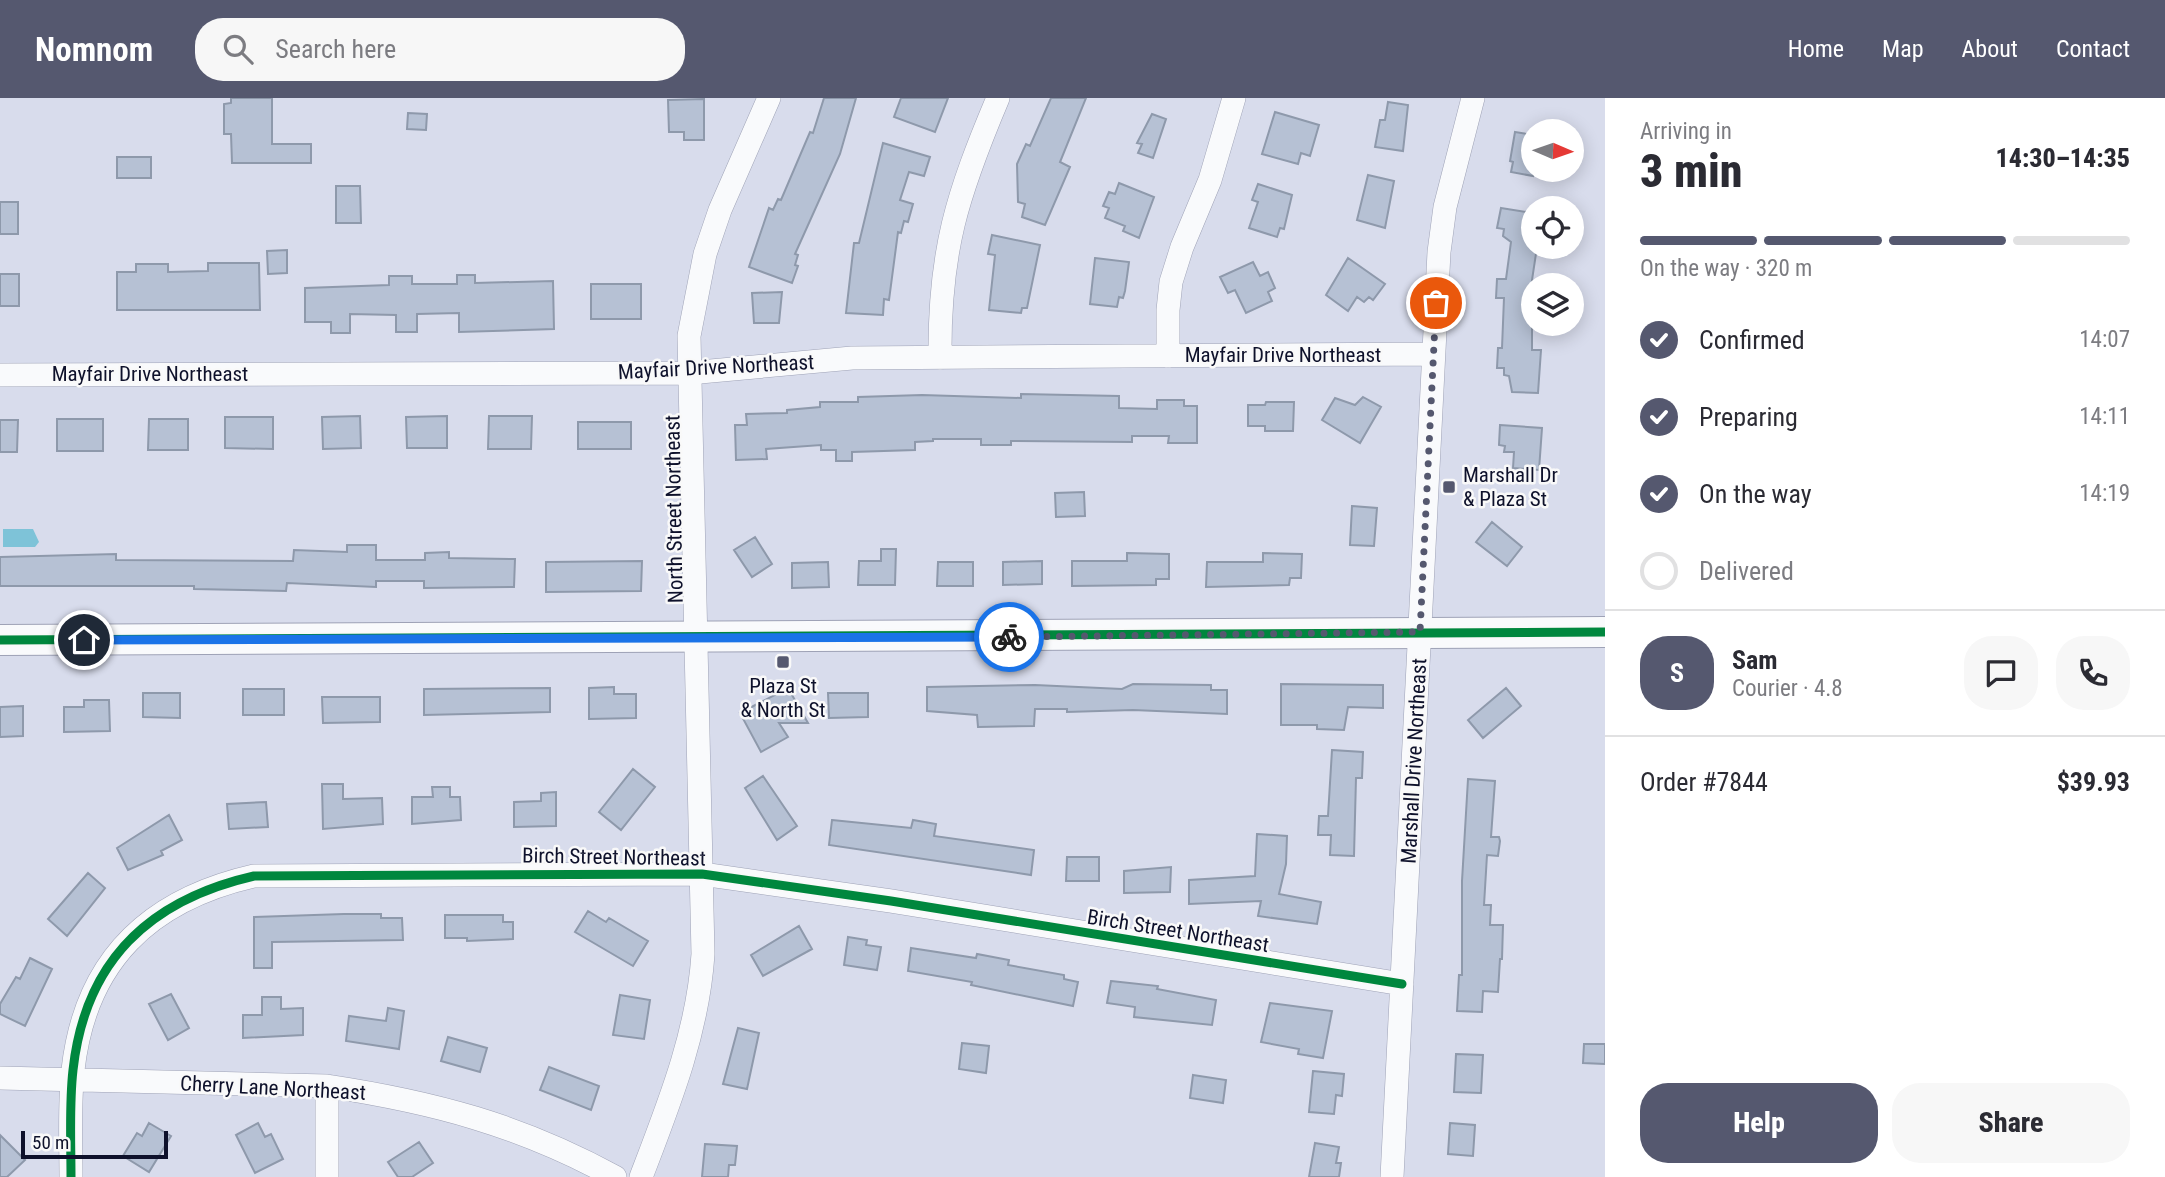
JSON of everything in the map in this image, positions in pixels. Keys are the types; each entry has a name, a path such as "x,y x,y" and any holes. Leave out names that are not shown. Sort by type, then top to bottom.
{"main road":[{"path":"0,640 1073,637 1605,632"}],"street":[{"name":"North Street Northeast","path":"641,1177 672,1095 699,999 703,954 694,637 690,373 692,312 705,254 720,210 769,98"},
{"path":"940,358 943,263 952,218 965,176 998,98"},
{"path":"1168,355 1171,282 1182,247 1210,180 1234,98"},
{"name":"Marshall Drive Northeast","path":"1392,1177 1438,252 1445,207 1474,98"},
{"name":"Mayfair Drive Northeast","path":"0,375 690,373 852,358 1433,354"},
{"name":"Birch Street Northeast","path":"71,1177 72,1080 88,1002 117,954 132,934 161,911 219,884 254,876 702,874 891,901 1402,984"},
{"name":"Cherry Lane Northeast","path":"0,1078 327,1086 419,1101 472,1116 574,1155 615,1177"},
{"path":"327,1086 327,1177"}],"water":[{"path":"3,529 33,529 39,542 35,547 3,547"}],"building":[{"path":"231,98 272,98 272,144 311,144 311,163 232,163 231,134 224,134 224,104 231,103"},
{"path":"824,98 856,98 840,154 795,254 798,255 795,265 798,266 792,283 749,267 769,208 773,210 778,199 781,200 810,132 813,133"},
{"path":"901,98 948,98 935,132 894,117"},
{"path":"1051,98 1086,98 1060,162 1070,167 1045,225 1022,217 1025,204 1018,202 1017,164 1026,144 1030,146"},
{"path":"704,99 704,140 684,140 684,132 669,132 668,100"},
{"path":"1388,102 1408,105 1403,151 1375,147 1380,120 1385,120"},
{"path":"1275,112 1319,125 1310,156 1301,153 1298,164 1262,154"},
{"path":"408,113 427,114 426,130 407,129"},
{"path":"1152,114 1166,119 1153,158 1138,153 1142,144 1137,143"},
{"path":"1515,132 1521,133 1521,174 1511,172 1513,162 1510,161"},
{"path":"883,143 930,157 924,176 909,172 900,200 913,204 908,222 904,221 901,233 898,232 889,300 884,299 883,315 846,313 854,243 859,243"},
{"path":"117,157 151,157 151,178 117,178"},
{"path":"1368,175 1394,181 1385,228 1357,220"},
{"path":"1119,183 1154,197 1139,238 1123,231 1125,226 1105,218 1109,208 1103,206 1109,192 1115,194"},
{"path":"1258,184 1292,195 1284,229 1280,228 1277,237 1249,228 1258,202 1252,200"},
{"path":"336,186 360,186 361,223 336,223"},
{"path":"0,202 18,202 18,234 0,234"},
{"path":"1501,208 1521,211 1521,259 1535,259 1533,273 1521,273 1521,336 1532,336 1532,350 1541,350 1538,393 1512,392 1509,376 1504,375 1504,368 1497,368 1498,348 1502,348 1504,298 1496,298 1497,279 1506,279 1511,242 1503,236 1504,229 1497,228"},
{"path":"992,235 1040,245 1027,308 1022,308 1021,313 989,310 995,255 988,254"},
{"path":"287,250 287,273 268,274 267,251"},
{"path":"1095,258 1129,262 1125,291 1123,298 1119,297 1117,307 1090,304"},
{"path":"1348,258 1385,284 1373,300 1369,297 1364,302 1357,297 1348,311 1326,295"},
{"path":"1253,262 1260,276 1268,272 1275,288 1268,292 1272,301 1246,313 1235,290 1228,293 1220,277"},
{"path":"208,263 259,263 260,310 117,310 117,272 136,272 136,264 168,264 168,272 208,271"},
{"path":"0,274 19,274 19,306 0,306"},
{"path":"457,275 475,275 475,283 553,281 554,329 459,332 459,313 417,314 417,332 396,332 396,315 350,314 350,333 331,333 331,322 305,322 305,288 389,285 389,276 412,276 412,284 457,284"},
{"path":"591,284 641,284 641,319 591,319"},
{"path":"782,292 779,323 754,323 752,293"},
{"path":"1021,394 1119,396 1119,408 1157,409 1157,400 1184,400 1184,406 1197,406 1197,443 1168,443 1169,436 1132,436 1132,442 1011,441 1011,445 981,445 981,439 933,439 915,442 915,450 852,452 852,461 836,461 836,450 821,450 821,445 766,449 767,459 736,460 735,425 747,425 746,414 787,413 787,410 820,407 820,402 858,402 858,397 922,395 1021,398"},
{"path":"1363,397 1381,407 1360,443 1322,420 1335,398 1355,405"},
{"path":"1266,402 1294,402 1293,431 1265,431 1265,426 1248,426 1248,405 1265,405"},
{"path":"360,416 361,448 323,449 322,417"},
{"path":"447,416 447,448 407,448 406,417"},
{"path":"489,416 532,416 531,449 488,449"},
{"path":"225,417 273,417 273,449 225,448"},
{"path":"57,419 103,419 103,451 57,451"},
{"path":"149,419 188,419 188,450 148,450"},
{"path":"0,420 18,420 17,452 0,452"},
{"path":"578,422 631,422 631,449 578,449"},
{"path":"1500,425 1542,428 1539,470 1513,468 1514,452 1504,452 1505,446 1499,445"},
{"path":"1084,492 1085,516 1056,517 1055,493"},
{"path":"1352,506 1377,508 1374,546 1350,545"},
{"path":"1492,522 1522,547 1507,566 1476,542"},
{"path":"755,537 772,564 752,577 734,550"},
{"path":"347,545 376,545 376,560 425,560 425,553 449,552 449,558 515,559 514,587 424,588 424,581 376,581 376,587 287,583 286,591 194,589 194,586 0,586 0,557 116,554 116,560 293,561 294,550 347,552"},
{"path":"881,549 896,549 895,585 858,585 859,561 881,561"},
{"path":"1127,553 1169,554 1169,579 1156,579 1156,585 1072,586 1072,561 1127,561"},
{"path":"1263,553 1302,554 1301,578 1290,578 1289,585 1206,587 1207,562 1263,562"},
{"path":"642,561 641,591 546,592 546,562"},
{"path":"1042,561 1042,584 1003,585 1003,562"},
{"path":"828,562 829,587 792,588 792,563"},
{"path":"938,562 973,562 973,586 937,586"},
{"path":"1133,684 1211,685 1211,690 1227,690 1227,714 1133,710 1067,712 1067,709 1035,709 1034,726 978,727 977,715 927,711 927,687 1035,685 1122,689"},
{"path":"1281,684 1383,685 1383,708 1348,707 1344,730 1317,729 1317,725 1281,725"},
{"path":"614,687 614,694 636,694 636,718 589,719 589,688"},
{"path":"550,688 550,712 424,715 424,689"},
{"path":"788,688 808,723 779,723 788,737 761,752 740,713"},
{"path":"1506,688 1521,706 1483,738 1468,720"},
{"path":"243,689 284,689 284,715 243,715"},
{"path":"143,693 180,693 180,718 143,717"},
{"path":"828,693 868,693 868,717 829,718"},
{"path":"322,697 380,697 380,722 323,723"},
{"path":"84,700 109,700 110,731 64,732 64,707 84,707"},
{"path":"23,706 23,736 0,737 0,707"},
{"path":"1332,750 1363,752 1362,778 1356,778 1354,856 1330,855 1331,835 1318,835 1319,816 1328,816"},
{"path":"633,769 655,787 621,830 599,812"},
{"path":"763,776 797,826 777,840 745,788"},
{"path":"1468,779 1495,781 1491,837 1499,837 1500,841 1498,856 1487,855 1484,905 1491,905 1490,925 1503,925 1502,959 1498,992 1483,991 1482,1012 1457,1011 1459,975 1462,975 1462,881"},
{"path":"322,784 343,784 343,799 382,798 383,824 323,829"},
{"path":"432,787 450,787 450,797 460,797 461,820 412,824 412,797 433,797"},
{"path":"556,792 556,826 514,827 514,802 541,801 541,793"},
{"path":"266,802 268,827 229,829 227,804"},
{"path":"169,815 182,840 161,851 163,855 128,870 117,848"},
{"path":"832,820 911,828 913,820 936,824 934,836 1034,850 1031,875 829,845"},
{"path":"1257,834 1287,836 1286,864 1279,894 1321,902 1317,924 1258,916 1261,901 1189,904 1189,880 1255,876"},
{"path":"1067,857 1099,857 1099,881 1066,881"},
{"path":"1171,867 1170,892 1124,893 1124,871"},
{"path":"88,873 105,888 67,936 48,919"},
{"path":"588,911 606,922 609,918 648,941 633,966 575,932"},
{"path":"381,914 381,918 402,918 403,940 272,942 272,968 254,968 254,917"},
{"path":"445,915 503,915 503,922 513,922 513,939 467,941 467,938 445,938"},
{"path":"799,926 812,949 763,976 751,955"},
{"path":"848,937 867,940 866,945 881,947 877,970 844,965"},
{"path":"911,948 976,958 977,954 1009,960 1008,965 1064,975 1064,979 1078,982 1073,1006 971,985 972,982 908,971"},
{"path":"30,958 52,969 25,1026 0,1014 0,1004 16,977 20,979"},
{"path":"1111,981 1158,986 1157,989 1216,1000 1212,1025 1134,1017 1135,1007 1107,1003"},
{"path":"171,994 189,1028 168,1040 149,1004"},
{"path":"620,995 650,1000 644,1039 613,1035"},
{"path":"262,997 281,997 281,1009 303,1008 303,1035 243,1038 243,1015 262,1015"},
{"path":"1270,1003 1332,1011 1323,1058 1298,1054 1299,1049 1261,1042"},
{"path":"388,1008 404,1011 399,1049 346,1041 349,1016 386,1021"},
{"path":"738,1028 759,1033 747,1089 723,1084"},
{"path":"448,1037 487,1048 480,1072 441,1061"},
{"path":"962,1043 989,1046 986,1073 959,1069"},
{"path":"1584,1044 1605,1044 1605,1064 1583,1063"},
{"path":"1456,1054 1483,1055 1481,1093 1454,1092"},
{"path":"549,1067 599,1086 591,1110 540,1090"},
{"path":"1313,1071 1344,1074 1342,1096 1336,1095 1334,1114 1309,1112"},
{"path":"1193,1075 1226,1080 1223,1103 1190,1098"},
{"path":"149,1123 171,1136 149,1172 123,1156 137,1133 142,1136"},
{"path":"258,1123 265,1137 271,1134 283,1159 255,1173 236,1135"},
{"path":"1450,1123 1475,1125 1473,1156 1448,1154"},
{"path":"0,1135 25,1160 7,1177 0,1177"},
{"path":"419,1142 433,1163 412,1177 398,1177 388,1162"},
{"path":"1315,1143 1339,1147 1336,1163 1341,1163 1339,1177 1309,1177"},
{"path":"705,1144 737,1146 735,1165 729,1165 728,1177 702,1177"}],"cycle path":[{"path":"0,640 1605,632"},
{"path":"71,1177 73,1070 80,1031 92,997 108,967 129,941 154,919 183,901 254,876 702,874 891,901 1402,984"}],"way so far":[{"path":"1009,637 1420,632 1436,303"}],"place":[{"name":"Marshall Dr & Plaza St","path":"1449,487"},
{"name":"Plaza St & North St","path":"783,662"}],"route":[{"path":"84,640 1009,637"}]}
